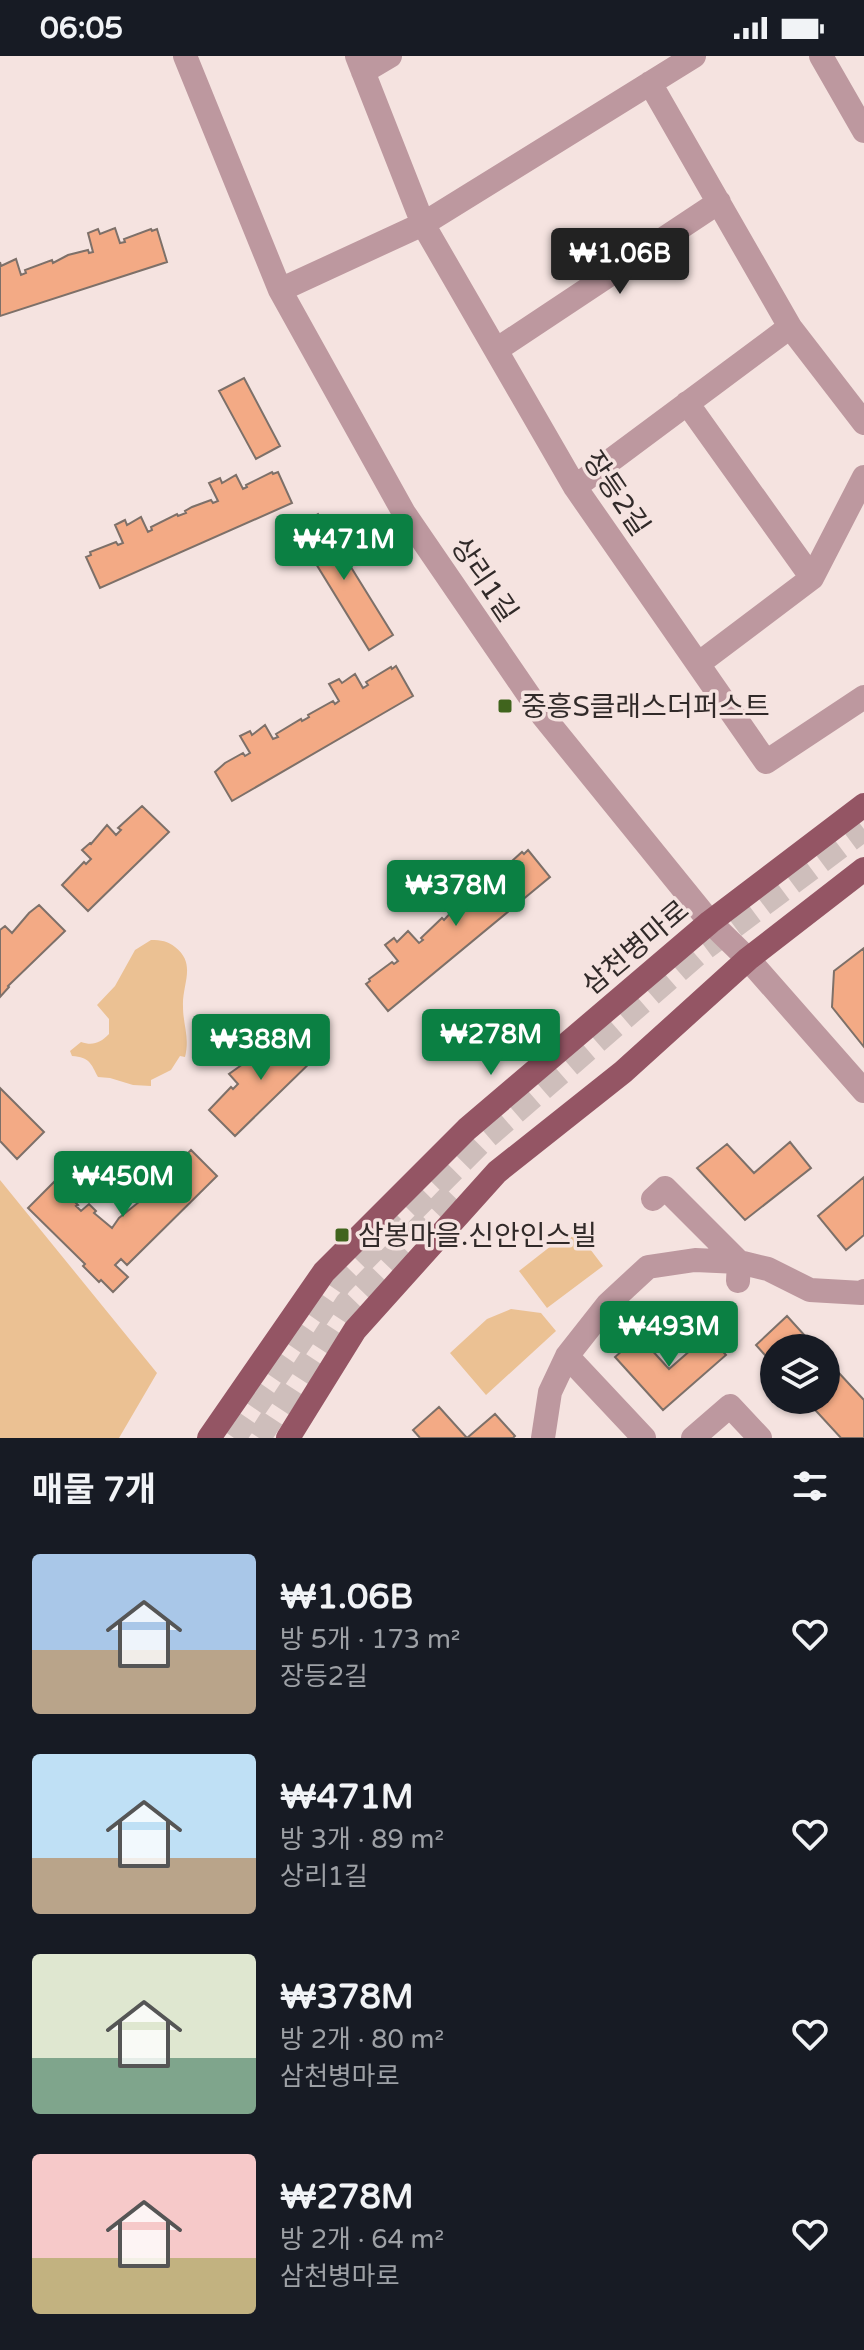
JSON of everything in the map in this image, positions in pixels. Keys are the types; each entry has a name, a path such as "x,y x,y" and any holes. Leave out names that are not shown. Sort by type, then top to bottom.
{"main road":[{"name":"삼천병마로","path":"209,1438 324,1272 467,1129 710,922 864,805"},
{"path":"288,1438 355,1330 497,1172 623,1072 748,959 864,869"}],"street":[{"name":"상리1길","path":"185,56 280,290 413,526 543,716 710,922 748,959"},
{"name":"장등2길","path":"390,56 360,64 423,224 575,487 766,762 864,697"},
{"path":"280,290 423,224 694,56"},
{"path":"821,56 864,131"},
{"path":"650,83 790,327 864,423"},
{"path":"496,350 719,202"},
{"path":"575,487 790,327"},
{"path":"687,403 812,578"},
{"path":"698,664 812,578 864,477"},
{"path":"748,959 864,1091"},
{"path":"653,1199 665,1188 738,1272"},
{"path":"543,1438 550,1392 567,1356 608,1304 648,1267 695,1260 738,1272 768,1269 810,1290 864,1291"},
{"path":"567,1356 644,1438"},
{"path":"693,1438 730,1406 760,1438"}],"shaded area":[{"path":"151,940 170,943 185,960 185,1057 180,1056 171,1070 151,1080 151,1086 98,1077 89,1062 72,1056 70,1051 81,1042 96,1043 109,1034 109,1019 97,1005 115,986 135,950"},
{"path":"0,1180 157,1373 119,1438 0,1438"},
{"path":"574,1228 603,1266 547,1308 519,1271"},
{"path":"511,1309 541,1313 556,1331 486,1395 450,1353 487,1319"}],"building":[{"path":"115,228 120,243 157,229 167,262 0,316 0,262 1,266 16,259 21,275 26,273 25,270 52,260 53,263 68,255 88,250 89,253 93,252 88,233 98,229 100,234"},
{"path":"244,378 280,446 256,459 219,391"},
{"path":"272,472 278,472 292,503 100,588 86,557 91,555 90,552 116,542 118,545 123,543 115,525 125,520 127,525 141,517 148,532 152,530 151,527 177,514 186,513 192,507 211,500 213,503 218,501 209,483 220,478 222,483 236,475 243,489"},
{"path":"318,514 393,635 369,650 294,528"},
{"path":"396,666 413,696 232,801 215,772 243,753 245,756 250,753 240,736 250,731 252,735 265,725 273,739 278,737 276,734 301,719 333,701 335,704 339,701 329,684 339,679 342,683 355,674 363,688 368,685 366,682"},
{"path":"142,806 169,832 88,911 62,885 84,862 86,864 91,859 82,850 107,825 116,835 121,830 118,828"},
{"path":"528,850 550,877 388,1011 366,984 392,962 398,961 385,945 394,938 397,942 408,931 419,943 442,918 444,920 472,895 474,898 478,895 465,879 474,872 477,876 488,864 499,877 503,873 501,871"},
{"path":"39,905 65,931 0,997 0,930 5,926 12,933"},
{"path":"864,948 864,1047 832,1007 834,971"},
{"path":"290,1031 316,1057 235,1136 209,1110 231,1087 233,1089 238,1084 229,1074 243,1064 254,1050 263,1059"},
{"path":"0,1088 44,1132 17,1159 0,1141"},
{"path":"790,1142 811,1168 745,1220 697,1168 727,1144 754,1173"},
{"path":"191,1150 217,1176 127,1265 121,1259 115,1265 128,1277 113,1292 101,1280 99,1282 28,1208 54,1182 81,1211 89,1204 96,1211 94,1213 112,1228 139,1202 131,1193 138,1186 156,1169 165,1178"},
{"path":"864,1177 864,1235 846,1250 818,1216"},
{"path":"787,1316 803,1334 768,1334"},
{"path":"708,1335 726,1355 663,1410 615,1357 639,1336 669,1369"},
{"path":"840,1374 864,1400 864,1438 841,1438 819,1414 840,1414"},
{"path":"439,1407 467,1438 420,1438 413,1430"},
{"path":"495,1414 515,1436 513,1438 467,1438"}],"tunnel":[{"path":"234,1438 340,1284 481,1142 701,951 864,829"},
{"path":"259,1438 347,1303 453,1193"}],"place":[{"name":"중흥S클래스더퍼스트","path":"505,706"},
{"name":"삼봉마을.신안인스빌","path":"342,1235"}]}
